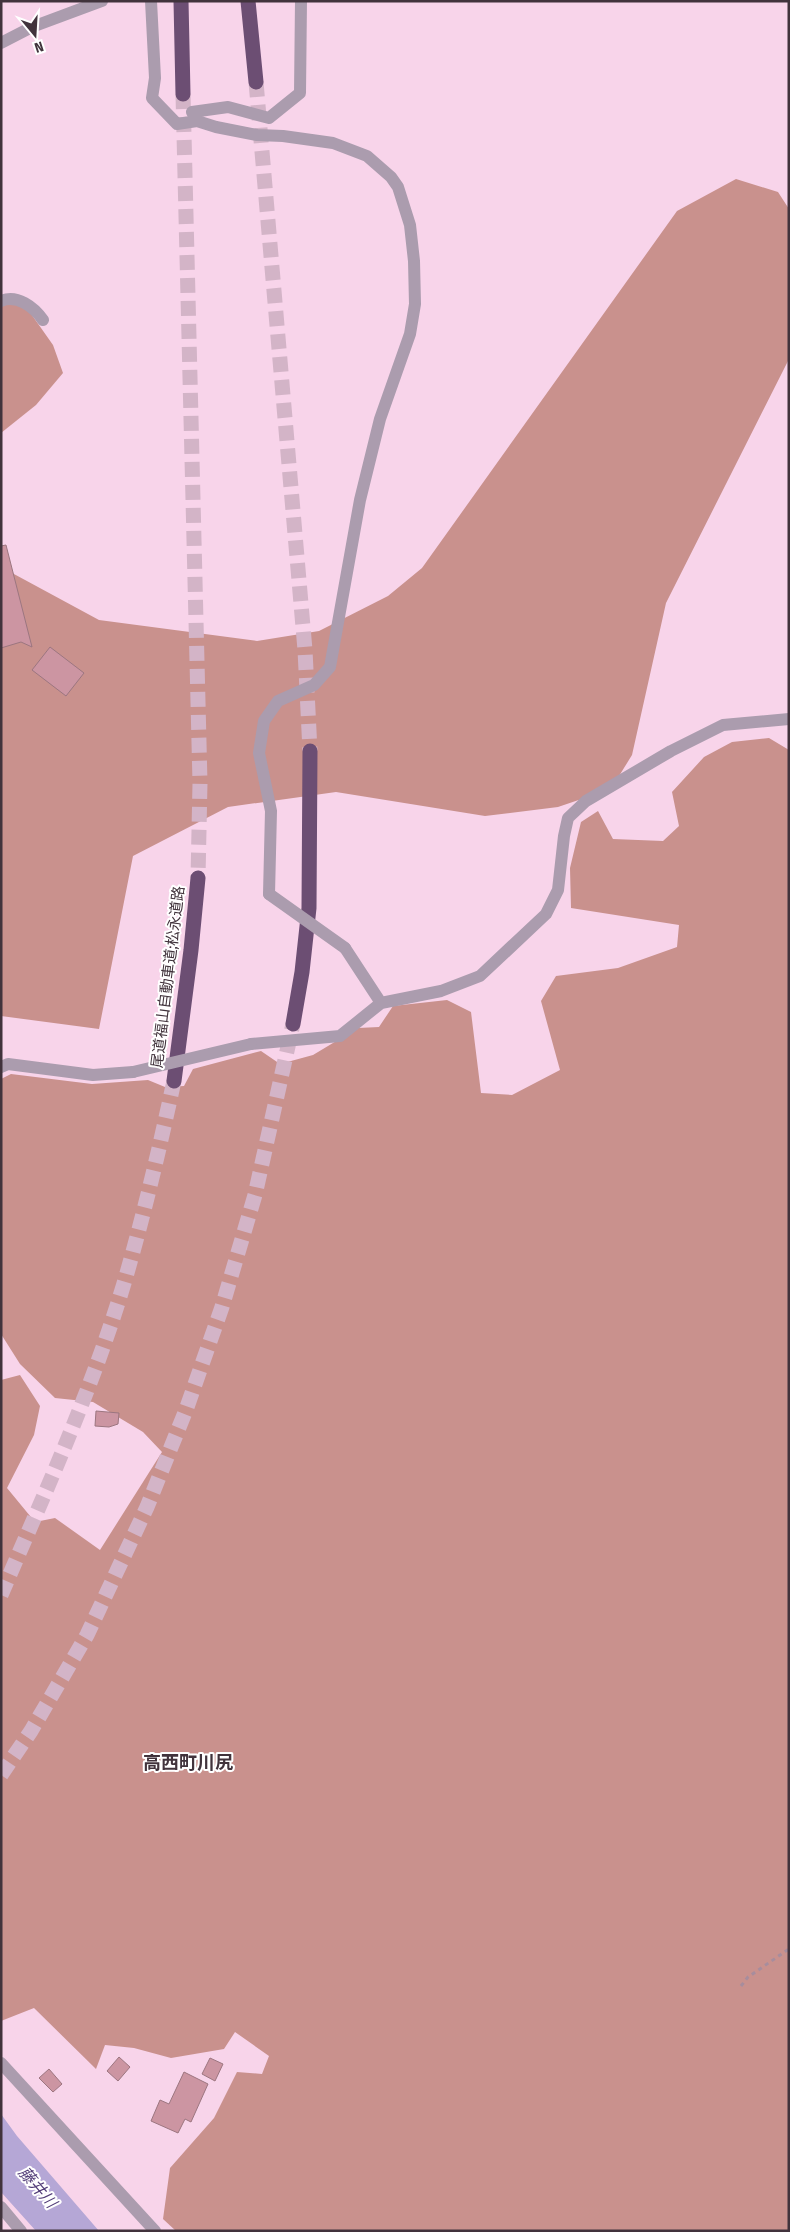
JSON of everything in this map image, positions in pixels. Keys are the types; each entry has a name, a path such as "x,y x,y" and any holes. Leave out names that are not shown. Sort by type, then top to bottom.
{"highway":[{"path":"181,1 183,94"},
{"path":"248,1 256,82"},
{"path":"293,1024 302,972 309,908 310,751"},
{"name":"尾道福山自動車道;松永道路","path":"174,1081 191,950 198,878"}],"street":[{"path":"1,43 32,27 102,1"},
{"path":"151,1 155,78 152,98 177,124 197,121 216,127 257,135 283,136 333,143 367,156 391,177 398,187 410,225 414,261 415,304 410,334 380,419 360,500 330,666 314,684 278,701 264,721 260,753 270,811 269,894 345,948 381,1003"},
{"path":"197,121 192,112 228,107 269,118 300,93 301,1"},
{"path":"1,301 9,298 17,300 37,311 43,320"},
{"path":"1,1067 8,1064 92,1075 133,1072 252,1044 340,1036 381,1003 441,990 480,976 546,914 558,890 568,818 586,801 672,751 723,725 789,719"},
{"path":"1,2063 155,2231"},
{"path":"1,2207 21,2231"}],"path":[{"path":"741,1986 748,1977 789,1949"}],"shaded area":[{"path":"736,179 778,192 789,209 789,359 666,603 632,755 611,789 558,807 485,816 336,792 228,807 133,856 99,1029 1,1016 1,567 99,620 257,641 319,631 388,596 422,568 677,211"},
{"path":"1,297 22,301 53,345 63,373 36,405 1,433"},
{"path":"769,738 789,750 789,2231 176,2231 163,2219 170,2168 214,2118 237,2072 262,2074 269,2056 235,2032 224,2049 171,2058 134,2048 105,2045 96,2069 34,2008 1,2021 1,1380 20,1375 40,1406 34,1435 7,1488 35,1522 55,1518 100,1550 162,1452 143,1432 93,1402 55,1398 20,1364 1,1334 1,1079 11,1074 92,1084 148,1080 165,1087 184,1086 193,1069 261,1051 280,1064 313,1055 358,1028 379,1027 393,1006 447,1000 471,1012 481,1093 512,1095 560,1070 541,1001 556,976 618,968 677,947 679,925 571,908 570,868 581,822 598,811 613,839 663,841 679,826 672,792 704,757 732,742"}],"water":[{"name":"藤井川","path":"1,2114 17,2136 99,2231 36,2231 1,2192"}],"building":[{"path":"6,545 32,647 21,642 1,648 1,546"},
{"path":"50,647 84,673 66,696 32,670"},
{"path":"96,1411 119,1413 118,1424 109,1427 95,1426"},
{"path":"119,2057 130,2067 118,2081 107,2071"},
{"path":"210,2058 223,2064 215,2081 202,2074"},
{"path":"49,2069 62,2084 53,2092 39,2078"},
{"path":"184,2072 208,2084 191,2122 185,2119 178,2133 151,2121 160,2100 169,2104"}],"tunnel":[{"path":"256,82 305,650 310,751"},
{"path":"183,94 200,783 198,878"},
{"path":"1,1775 31,1731 87,1635 147,1507 186,1410 222,1307 255,1195 293,1024"},
{"path":"1,1595 69,1436 114,1314 146,1202 174,1081"}],"district":[{"name":"高西町川尻","path":"188,1763"}]}
